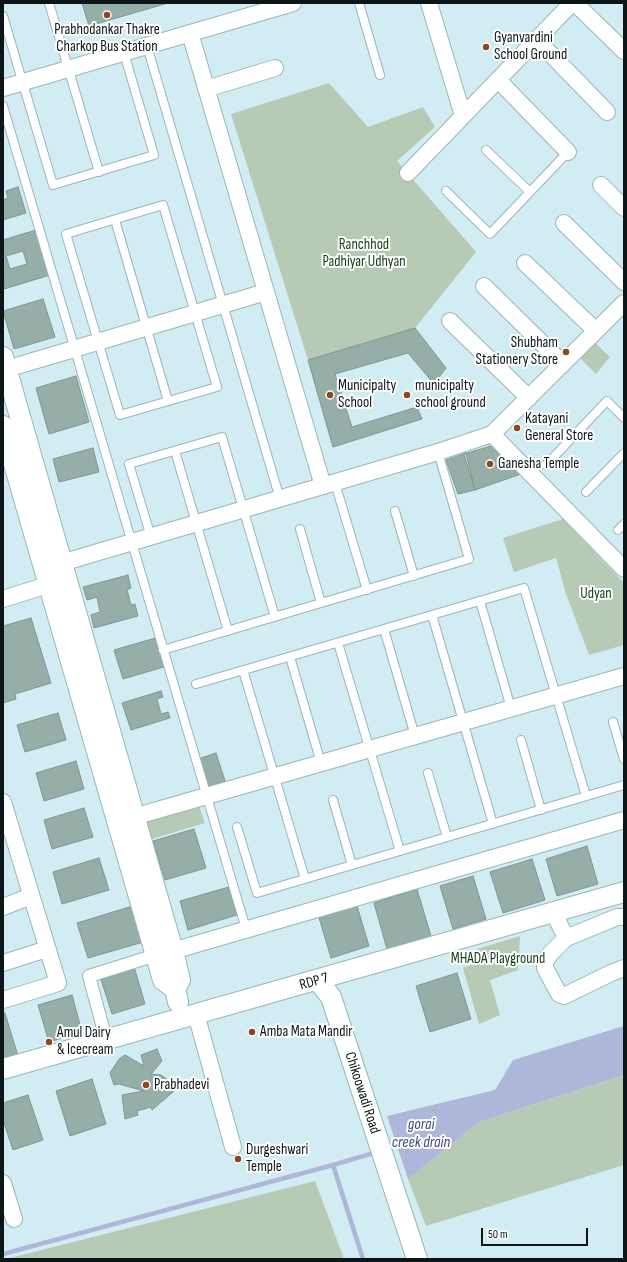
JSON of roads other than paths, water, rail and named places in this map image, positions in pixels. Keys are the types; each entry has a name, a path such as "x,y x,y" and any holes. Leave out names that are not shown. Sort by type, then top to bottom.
{"street":[{"path":"3,88 190,34 260,8 294,3"},
{"path":"429,3 463,116"},
{"path":"408,174 573,3 624,51"},
{"path":"190,34 266,292 329,484"},
{"path":"536,40 607,112"},
{"path":"206,89 275,68"},
{"path":"498,80 568,152"},
{"path":"601,185 624,208"},
{"path":"564,223 624,282"},
{"path":"525,263 596,331"},
{"path":"484,286 563,364"},
{"path":"234,1147 189,1016 175,989 180,980 164,953 126,819 65,571 4,365 75,349 266,292"},
{"path":"3,599 47,577 65,571 132,542 438,452 492,434 624,303"},
{"path":"450,321 529,398"},
{"path":"3,426 47,577 126,819"},
{"path":"492,434 624,569"},
{"path":"126,819 624,676"},
{"path":"3,802 9,845 31,896 58,983 3,1000"},
{"path":"106,1039 89,976 624,820"},
{"path":"617,894 621,917 566,938 557,946 545,962 545,968 559,994 564,996 624,968"},
{"name":"RDP 7","path":"3,1069 318,981 617,894"},
{"path":"3,907 31,896"},
{"path":"554,913 566,938"},
{"path":"3,963 47,949"},
{"name":"Chikoowadi Road","path":"318,981 331,997 363,1117 387,1190 403,1259"},
{"path":"3,1183 14,1219"},
{"name":"Chikoowadi Road","path":"387,1190 417,1259"}],"lane":[{"path":"49,3 99,172"},
{"path":"359,3 380,76"},
{"path":"3,16 53,185 154,156 124,53"},
{"path":"147,46 280,499"},
{"path":"3,106 246,929"},
{"path":"486,150 530,192"},
{"path":"446,191 490,234 568,152"},
{"path":"163,205 216,387 120,415 66,234 115,220 163,205"},
{"path":"115,220 168,401"},
{"path":"546,465 607,401 624,418"},
{"path":"150,537 129,464 222,437 275,617"},
{"path":"175,451 228,631"},
{"path":"164,650 469,559 438,452"},
{"path":"586,492 624,453"},
{"path":"329,484 367,590"},
{"path":"395,511 414,576"},
{"path":"300,528 321,603"},
{"path":"196,684 524,588 586,796"},
{"path":"480,601 511,708"},
{"path":"432,615 492,824"},
{"path":"384,629 416,736"},
{"path":"338,642 400,851"},
{"path":"290,657 321,763"},
{"path":"243,670 305,879"},
{"path":"613,722 624,759"},
{"path":"521,740 541,810"},
{"path":"428,773 447,837"},
{"path":"237,827 257,893 624,785"},
{"path":"333,800 352,865"}],"water":[{"name":"gorai creek drain","path":"624,1026 624,1075 479,1122 408,1179 387,1116 495,1090 513,1060"}],"waterway":[{"path":"386,1149 402,1144"},
{"path":"363,1259 333,1165 377,1152"},
{"path":"3,1254 333,1165"}],"place":[{"name":"Prabhodankar Thakre Charkop Bus Station","path":"107,15"},
{"name":"Gyanvardini School Ground","path":"486,47"},
{"name":"Shubham Stationery Store","path":"566,352"},
{"name":"Municipalty School","path":"330,395"},
{"name":"municipalty school ground","path":"407,395"},
{"name":"Katayani General Store","path":"517,428"},
{"name":"Ganesha Temple","path":"490,464"},
{"name":"Amba Mata Mandir","path":"252,1032"},
{"name":"Amul Dairy & Icecream","path":"49,1042"},
{"name":"Prabhadevi","path":"146,1085"},
{"name":"Durgeshwari Temple","path":"238,1159"}],"park label":[{"name":"Ranchhod Padhiyar Udhyan","path":"364,254"},
{"name":"Udyan","path":"596,594"},
{"name":"MHADA Playground","path":"498,959"}]}
